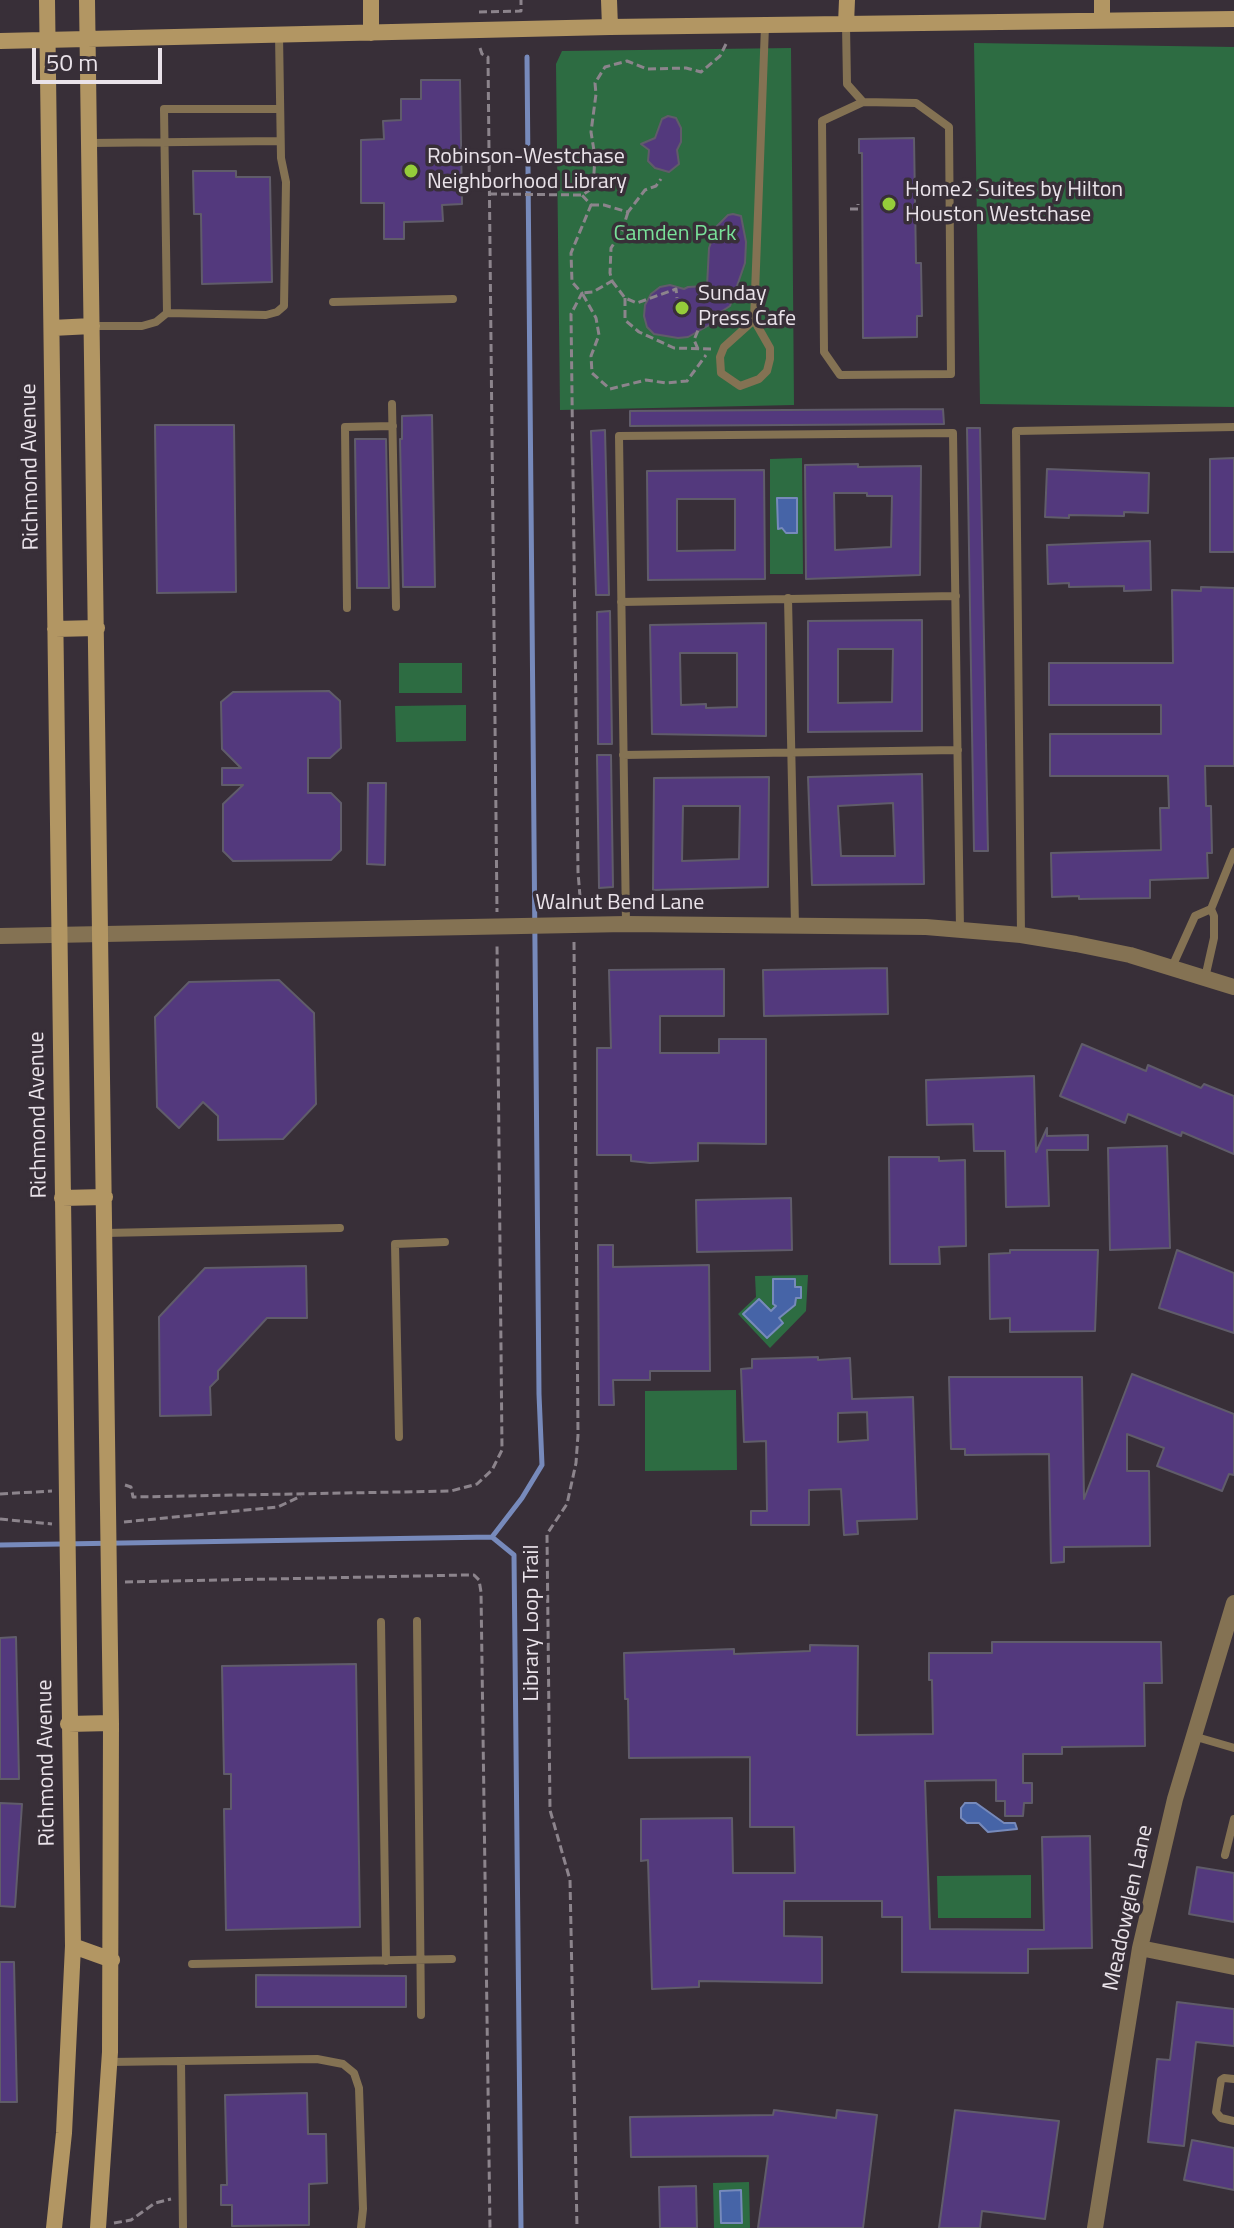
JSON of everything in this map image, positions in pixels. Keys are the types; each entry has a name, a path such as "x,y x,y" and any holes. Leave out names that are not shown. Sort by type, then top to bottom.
{"main road":[{"name":"Richmond Avenue","path":"47,0 64,1516 73,1946 64,2133 54,2228"},
{"path":"87,0 111,1723 110,2062 98,2225"},
{"path":"371,0 371,33"},
{"path":"609,0 610,27"},
{"path":"846,24 847,0"},
{"path":"1102,0 1102,20"},
{"path":"0,41 610,27 1234,19"},
{"path":"52,328 92,326"},
{"path":"55,629 97,628"},
{"path":"62,1198 105,1197"},
{"path":"68,1724 111,1723"},
{"path":"73,1946 112,1960"}],"street":[{"name":"Walnut Bend Lane","path":"0,936 506,927 573,920 626,924 960,930 1021,935 1130,955 1234,987"},
{"name":"Meadowglen Lane","path":"1095,2228 1140,1948 1175,1799 1234,1603"},
{"path":"1140,1948 1234,1967"}],"lane":[{"path":"846,24 847,84 863,102 916,103 949,127 951,374 840,375 824,352 822,121 863,102"},
{"path":"754,320 724,347 720,357 721,373 740,386 759,379 767,371 770,359 770,348 754,320 765,25"},
{"path":"92,326 142,326 156,322 167,313 266,315 284,306 286,182 280,141 279,35"},
{"path":"167,313 164,109 280,109"},
{"path":"89,143 280,141"},
{"path":"333,302 453,299"},
{"path":"392,404 396,607"},
{"path":"347,608 345,427 393,426"},
{"path":"1021,935 1016,431 1234,427"},
{"path":"626,924 619,436 953,433 960,930"},
{"path":"621,602 956,596"},
{"path":"788,598 795,926"},
{"path":"623,755 958,750"},
{"path":"1172,967 1195,916 1211,909 1234,852"},
{"path":"1205,978 1214,938 1211,909"},
{"path":"105,1233 340,1228"},
{"path":"399,1437 395,1244 445,1242"},
{"path":"417,1621 421,2015"},
{"path":"381,1622 386,1961"},
{"path":"1193,1736 1234,1748"},
{"path":"1225,1855 1234,1819"},
{"path":"192,1964 452,1959"},
{"path":"110,2062 317,2059 343,2064 354,2073 359,2088 361,2228"},
{"path":"181,2061 183,2228"},
{"path":"1234,2079 1221,2080 1216,2112 1221,2118 1234,2121"}],"path":[{"path":"489,194 582,195 593,188 595,157 591,132 595,83 605,67 627,61 647,69 686,68 701,72 720,56 726,44"},
{"path":"661,179 656,186 645,190 628,212 622,231 611,248 610,273 612,281 625,298 637,303 676,289 677,298"},
{"path":"582,195 591,205 604,205 628,212"},
{"path":"850,209 858,209 858,204"},
{"path":"591,205 571,253 572,282 596,318 599,335 591,356 592,373 610,389 646,380 666,383 687,381 711,349 674,348 639,332 625,320 625,298"},
{"path":"582,293 593,292 612,281"},
{"name":"Library Loop Trail","path":"577,2228 570,1880 550,1810 547,1534 567,1504 576,1463 578,1435 573,920 578,872 571,314 582,293"},
{"path":"698,349 694,340 701,323"},
{"path":"0,1494 53,1491"},
{"path":"117,1522 278,1507 304,1494"},
{"path":"0,1519 64,1516"},
{"path":"98,2225 131,2220 165,2199 183,2199"}],"green space":[{"path":"974,43 1234,47 1234,407 980,404"},
{"name":"Camden Park","path":"791,48 794,405 560,410 556,64 562,51"},
{"path":"802,458 803,574 770,574 770,459"},
{"path":"399,663 462,663 462,693 399,693"},
{"path":"466,705 466,741 396,742 395,706"},
{"path":"808,1275 806,1311 770,1348 738,1314 756,1297 755,1276"},
{"path":"736,1390 737,1470 645,1471 645,1391"},
{"path":"1031,1875 1031,1918 938,1918 937,1876"},
{"path":"749,2182 750,2228 714,2228 713,2183"}],"water":[{"path":"777,498 797,498 797,533 778,529"},
{"path":"773,1279 795,1279 795,1287 801,1287 801,1298 796,1298 795,1305 779,1318 783,1323 767,1338 743,1314 759,1299 771,1311 776,1306 773,1304"},
{"path":"965,1803 976,1803 1004,1823 1015,1823 1017,1829 988,1832 979,1823 967,1823 961,1818 961,1808"},
{"path":"741,2190 742,2223 721,2223 720,2191"}],"building":[{"name":"Robinson-Westchase Neighborhood Library","path":"421,80 460,80 462,204 442,205 443,221 404,222 404,239 384,239 384,203 361,203 361,140 384,139 383,121 401,120 401,99 421,99"},
{"path":"668,116 676,118 681,128 681,142 677,150 679,164 669,172 655,168 648,161 649,150 641,144 655,138 662,119"},
{"name":"Home2 Suites by Hilton Houston Westchase","path":"914,138 916,263 921,263 922,316 917,316 917,337 863,338 862,153 859,153 859,139"},
{"path":"193,171 236,171 236,177 270,177 272,282 202,284 201,214 194,214"},
{"path":"733,214 741,216 746,242 745,263 730,306 719,313 713,323 688,337 654,334 647,327 644,316 651,294 660,287 670,285 684,289 707,286 709,248 717,226"},
{"path":"943,409 944,424 630,426 630,411"},
{"path":"432,415 435,587 403,587 402,416"},
{"path":"155,425 234,425 236,592 157,593"},
{"path":"967,428 980,428 988,851 974,851"},
{"path":"605,430 609,595 596,595 591,431"},
{"path":"355,439 386,439 389,588 357,588"},
{"path":"1234,458 1234,552 1210,552 1210,459"},
{"path":"805,465 921,466 920,575 806,579","holes":["834,493 867,493 867,496 892,496 891,547 835,550"]},
{"path":"1047,469 1149,473 1148,513 1045,517"},
{"path":"764,470 765,579 648,580 647,471","holes":["677,499 735,499 735,550 677,551"]},
{"path":"1150,541 1151,590 1124,591 1124,586 1069,587 1069,583 1048,584 1047,545"},
{"path":"1201,587 1234,588 1234,766 1205,766 1206,806 1211,806 1212,853 1207,853 1208,878 1150,880 1150,898 1052,897 1051,853 1161,850 1160,808 1169,808 1168,776 1050,776 1050,734 1161,734 1161,705 1049,705 1049,663 1173,663 1172,590 1201,591"},
{"path":"610,611 612,744 598,744 597,612"},
{"path":"922,620 922,731 808,732 808,621","holes":["838,649 893,649 892,702 838,703"]},
{"path":"766,623 766,736 652,734 650,625","holes":["680,653 737,653 737,707 681,705"]},
{"path":"329,691 340,701 341,748 330,758 308,758 308,793 331,793 341,803 341,850 331,860 233,861 223,851 223,804 243,785 222,785 222,768 241,768 222,749 221,702 233,692"},
{"path":"597,755 611,755 613,887 599,888"},
{"path":"922,774 924,884 812,885 808,777","holes":["893,803 895,856 841,856 838,806"]},
{"path":"769,777 768,887 653,890 654,778","holes":["683,806 740,806 739,859 682,861"]},
{"path":"368,783 386,783 385,865 367,864"},
{"path":"887,968 888,1014 764,1016 763,970"},
{"path":"724,969 724,1016 660,1016 660,1053 719,1053 719,1039 766,1039 766,1144 698,1143 698,1161 650,1163 631,1161 631,1155 597,1155 597,1048 611,1048 609,970"},
{"path":"279,980 314,1013 316,1104 283,1139 218,1140 218,1116 203,1102 179,1128 157,1107 155,1017 189,982"},
{"path":"1082,1044 1146,1071 1148,1065 1201,1088 1204,1084 1234,1096 1234,1154 1128,1114 1125,1123 1060,1096"},
{"path":"1034,1076 1036,1152 1047,1128 1047,1136 1088,1135 1088,1150 1047,1150 1049,1206 1006,1207 1005,1151 974,1151 973,1124 927,1125 926,1080"},
{"path":"1167,1146 1170,1248 1110,1250 1108,1148"},
{"path":"889,1157 965,1160 966,1246 939,1247 940,1264 890,1264"},
{"path":"791,1198 792,1250 697,1252 696,1200"},
{"path":"598,1245 613,1245 613,1267 709,1265 710,1371 650,1371 650,1380 613,1380 614,1405 599,1405"},
{"path":"1010,1250 1098,1250 1095,1331 1010,1332 1010,1318 990,1319 989,1254 1010,1253"},
{"path":"1177,1250 1234,1273 1234,1333 1159,1308"},
{"path":"306,1266 307,1318 267,1318 218,1371 218,1379 210,1387 211,1415 160,1416 159,1317 205,1268"},
{"path":"850,1358 852,1399 913,1397 917,1519 857,1521 858,1534 844,1535 841,1489 809,1490 809,1525 751,1525 751,1511 767,1511 766,1441 744,1442 741,1369 752,1368 752,1359","holes":["867,1412 868,1440 838,1442 838,1413"]},
{"path":"1132,1374 1234,1414 1234,1475 1229,1474 1222,1491 1157,1466 1164,1448 1127,1434 1127,1471 1149,1471 1150,1546 1064,1547 1064,1562 1051,1563 1049,1454 965,1455 965,1449 951,1449 949,1377 1082,1377 1084,1499"},
{"path":"16,1637 19,1779 0,1779 0,1638"},
{"path":"992,1642 1161,1642 1162,1683 1144,1683 1145,1746 1062,1747 1062,1754 1023,1754 1023,1783 1032,1783 1032,1803 1024,1803 1023,1816 1005,1816 1005,1801 996,1801 996,1780 925,1781 930,1929 1044,1930 1042,1837 1090,1836 1092,1948 1028,1949 1028,1973 902,1972 902,1917 882,1917 882,1901 784,1901 784,1936 822,1937 822,1983 699,1981 699,1987 652,1989 648,1860 641,1861 641,1819 732,1818 733,1873 795,1873 794,1827 750,1827 750,1757 629,1758 624,1653 734,1649 734,1654 810,1651 810,1645 858,1646 857,1735 933,1734 929,1653 992,1653"},
{"path":"356,1664 360,1927 226,1930 224,1809 231,1809 231,1774 224,1774 222,1666"},
{"path":"0,1803 22,1804 15,1907 0,1906"},
{"path":"1197,1867 1234,1873 1234,1922 1189,1914"},
{"path":"0,1962 14,1962 17,2102 0,2102"},
{"path":"256,1975 406,1976 406,2007 256,2007"},
{"path":"1177,2002 1234,2009 1234,2046 1196,2042 1184,2146 1148,2142 1157,2059 1170,2060"},
{"path":"307,2093 308,2134 326,2134 327,2183 309,2184 309,2225 232,2226 232,2205 221,2205 221,2185 227,2185 225,2095"},
{"path":"774,2110 836,2118 837,2110 877,2115 863,2228 758,2228 768,2156 631,2157 630,2117 773,2115"},
{"path":"955,2110 1059,2121 1045,2219 982,2211 980,2228 939,2228"},
{"path":"1192,2140 1234,2148 1234,2190 1184,2180"},
{"path":"696,2186 697,2228 660,2228 659,2187"}],"waterway":[{"path":"492,1537 542,1465 527,57"},
{"path":"0,1545 492,1537 514,1555 521,2228"}],"place":[{"name":"Robinson-Westchase Neighborhood Library","path":"411,171"},
{"name":"Home2 Suites by Hilton Houston Westchase","path":"889,204"},
{"name":"Sunday Press Cafe","path":"682,308"}]}
